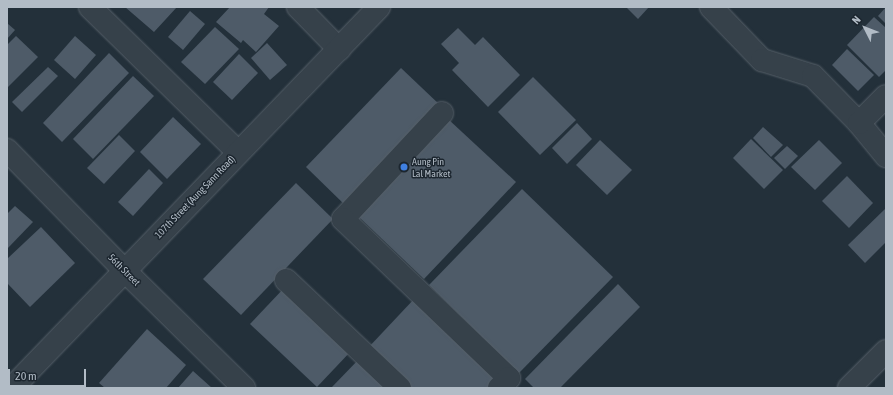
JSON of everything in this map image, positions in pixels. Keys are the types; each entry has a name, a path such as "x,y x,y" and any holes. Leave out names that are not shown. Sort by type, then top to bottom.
{"street":[{"path":"90,7 238,152"},
{"path":"298,7 339,49"},
{"name":"107th Street (Aung Sann Road)","path":"12,388 379,7"},
{"path":"717,13 762,60 813,76 859,123 886,156"},
{"path":"859,123 886,96"},
{"path":"442,113 343,219 509,378 499,388"},
{"name":"56th Street","path":"7,150 124,271 244,388"},
{"path":"286,280 400,388"},
{"path":"849,388 886,351"}],"building":[{"path":"125,7 151,8 177,7 154,32"},
{"path":"230,7 269,7 264,14 279,26 256,52 243,40 241,43 216,22"},
{"path":"626,7 649,7 638,19"},
{"path":"886,7 886,24 878,16"},
{"path":"190,11 205,24 183,50 168,37"},
{"path":"874,17 886,28 886,70 879,77 847,45"},
{"path":"7,23 15,30 7,39"},
{"path":"215,27 239,49 205,84 181,62"},
{"path":"458,28 475,45 483,37 520,75 488,107 452,70 459,63 441,44"},
{"path":"16,36 38,57 8,87 7,45"},
{"path":"75,36 96,55 75,79 54,60"},
{"path":"267,43 287,65 270,80 251,58"},
{"path":"847,49 874,75 858,91 832,65"},
{"path":"109,53 129,73 62,142 43,123"},
{"path":"239,54 258,73 232,100 213,82"},
{"path":"48,67 58,76 22,112 12,102"},
{"path":"401,68 441,106 346,206 306,167"},
{"path":"133,76 154,96 93,159 73,139"},
{"path":"533,77 576,120 540,155 498,112"},
{"path":"173,117 201,144 167,179 140,152"},
{"path":"448,119 516,182 424,279 357,215"},
{"path":"577,123 592,139 567,164 552,148"},
{"path":"763,127 783,145 771,157 753,138"},
{"path":"119,135 135,151 104,184 87,168"},
{"path":"751,139 783,170 764,189 733,158"},
{"path":"600,140 632,170 607,195 576,165"},
{"path":"819,140 842,163 815,190 791,167"},
{"path":"787,146 798,156 785,169 774,158"},
{"path":"149,169 163,183 133,216 118,202"},
{"path":"847,176 873,203 849,228 822,201"},
{"path":"296,183 333,219 241,315 203,279"},
{"path":"522,189 613,277 519,373 429,285"},
{"path":"15,206 33,222 7,249 7,214"},
{"path":"886,208 886,242 865,263 848,245"},
{"path":"41,227 75,263 30,307 7,283 7,259"},
{"path":"618,284 640,307 560,388 534,388 525,379"},
{"path":"285,287 352,350 317,387 250,324"},
{"path":"415,298 500,379 492,388 408,388 367,349"},
{"path":"147,329 186,365 166,388 105,388 99,383"},
{"path":"361,357 393,388 331,388"},
{"path":"193,371 212,388 178,388"}],"place":[{"name":"Aung Pin Lal Market","path":"404,167"}]}
